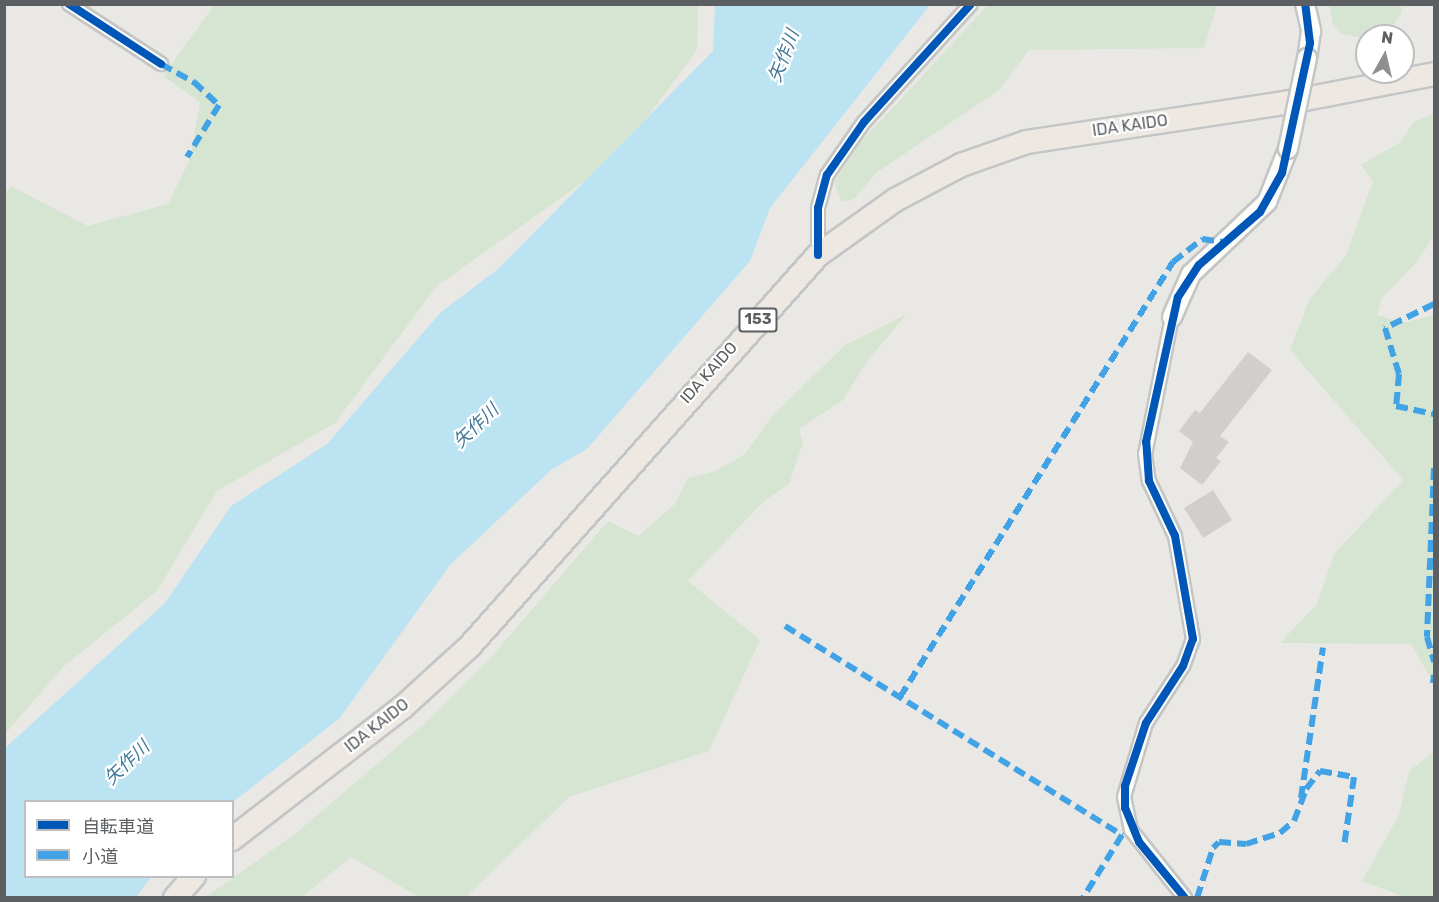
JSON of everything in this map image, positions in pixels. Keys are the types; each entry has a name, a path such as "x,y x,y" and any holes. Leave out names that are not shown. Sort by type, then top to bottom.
{"highway":[{"name":"IDA KAIDO","path":"234,837 403,707 469,647 818,255 914,190 961,165 1027,142 1284,103 1434,74"},
{"path":"175,897 192,878"}],"street":[{"path":"69,4 161,64"},
{"path":"818,255 818,208 827,175 864,122 970,4"},
{"path":"1185,897 1126,832 1125,808 1128,774 1151,712 1183,666 1193,639 1175,536 1149,481 1145,454 1172,317 1191,274 1267,202 1288,149 1311,31 1305,4"}],"green space":[{"path":"214,5 698,5 697,50 617,158 437,286 335,423 217,491 157,591 63,667 5,734 5,193 11,186 88,226 168,204 190,159 200,102 163,76"},
{"path":"988,5 1217,5 1204,48 1029,50 999,90 876,173 854,199 841,202 834,182 861,142"},
{"path":"1329,5 1401,5 1402,12 1394,24 1355,24 1355,37 1342,34 1333,24"},
{"path":"1434,114 1434,236 1415,264 1382,298 1377,315 1403,323 1434,315 1434,684 1411,644 1280,643 1317,604 1334,554 1403,480 1290,350 1309,300 1346,255 1373,181 1361,165 1399,143 1415,121"},
{"path":"907,314 868,360 843,400 799,429 803,443 789,484 763,502 688,581 760,640 709,751 569,797 466,897 419,897 351,857 302,897 206,897 295,834 426,722 493,655 608,521 638,536 675,504 688,478 716,471 745,454 773,415 845,345"},
{"path":"1434,752 1434,897 1405,897 1362,881 1399,815 1409,771"}],"water":[{"name":"矢作川","path":"715,5 930,5 770,208 750,261 587,449 551,470 450,565 340,718 234,801 24,800 24,878 150,878 136,897 5,897 5,748 165,603 231,506 327,444 441,312 498,269 713,51"}],"building":[{"path":"1248,352 1272,370 1220,436 1229,442 1216,458 1221,461 1202,485 1180,468 1193,442 1179,431 1195,410 1200,413"},
{"path":"1213,490 1232,520 1203,538 1184,508"}],"marked path":[{"path":"161,64 194,82 219,105 187,157"},
{"path":"900,697 1173,262 1202,239 1223,242"},
{"path":"1434,304 1385,328 1399,374 1396,406 1434,414"},
{"path":"1434,468 1427,637 1434,662"},
{"path":"785,626 1122,835 1083,898"},
{"path":"1301,798 1323,648"},
{"path":"1433,683 1434,675"},
{"path":"1197,898 1213,848 1219,842 1246,844 1280,833 1294,821 1306,789 1320,771 1354,777 1344,846"}],"cycle path":[{"path":"69,4 161,64"},
{"path":"818,255 818,208 827,175 864,122 971,4"},
{"path":"1185,898 1139,842 1125,808 1125,786 1146,723 1183,666 1193,639 1175,536 1149,481 1146,442 1178,297 1199,265 1260,212 1282,173 1310,43 1305,4"}]}
